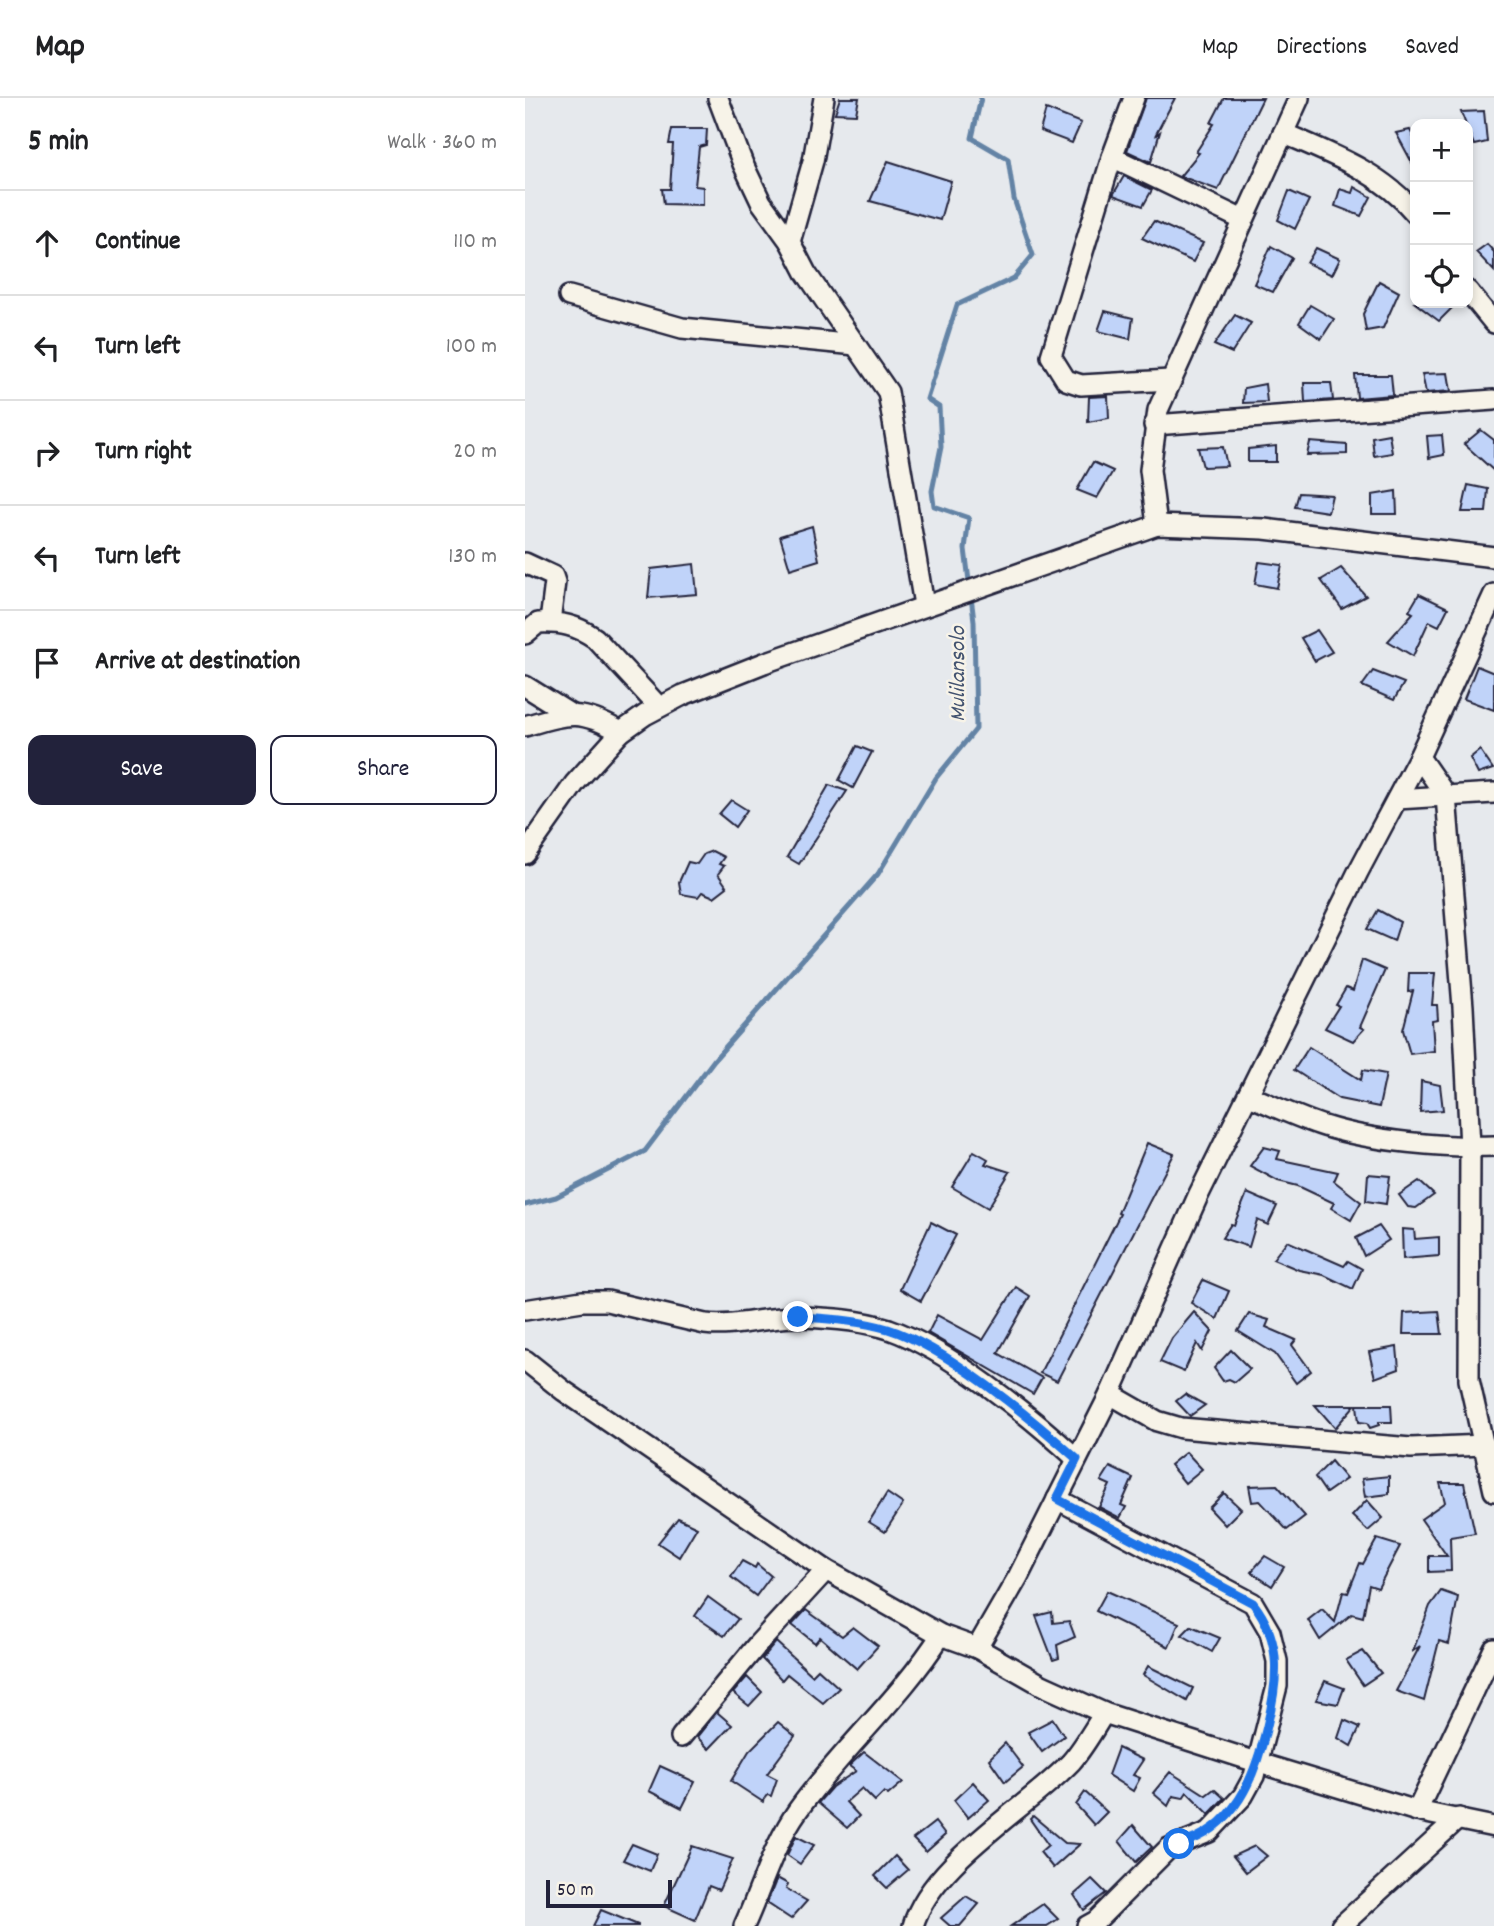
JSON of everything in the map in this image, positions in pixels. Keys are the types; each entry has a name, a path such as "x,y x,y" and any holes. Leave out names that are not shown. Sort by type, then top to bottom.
{"street":[{"path":"718,98 751,184 790,242 806,273 888,391 924,605"},
{"path":"790,242 813,161 824,98"},
{"path":"1134,98 1112,157 1051,356 1066,380 1081,385 1170,380"},
{"path":"1157,525 1150,470 1154,425 1170,380 1299,98"},
{"path":"1283,133 1355,164 1391,188 1410,208"},
{"path":"1112,157 1243,220"},
{"path":"569,296 682,328 856,345"},
{"path":"1473,297 1494,323"},
{"path":"1154,425 1494,400"},
{"path":"525,854 575,783 621,732 659,707 764,663 1157,525 1264,529 1494,557"},
{"path":"525,563 553,576 555,582 549,622"},
{"path":"977,1648 1057,1499 1109,1394 1198,1196 1358,872 1419,757 1494,594"},
{"path":"525,634 538,623 549,622 561,622 583,629 595,638 659,707"},
{"path":"525,686 570,714"},
{"path":"525,726 570,714 597,718 621,732"},
{"path":"1419,757 1446,796 1463,1007 1470,1147 1469,1380 1494,1491"},
{"path":"1398,799 1494,793"},
{"path":"1249,1096 1326,1127 1402,1141 1470,1147 1494,1146"},
{"path":"525,1310 582,1301 607,1301 712,1325 761,1318 798,1317 857,1321 891,1330 938,1354 1023,1412 1077,1459"},
{"path":"525,1360 564,1391 826,1570 941,1635 977,1648 1042,1685 1104,1713 1259,1763 1417,1811 1494,1827"},
{"path":"1109,1394 1157,1421 1181,1427 1411,1448 1485,1445"},
{"path":"1057,1499 1253,1603 1263,1617 1277,1661 1277,1686 1259,1763 1243,1796 1209,1832 1170,1848 1096,1921 1087,1926"},
{"path":"681,1737 758,1644 826,1570"},
{"path":"744,1926 777,1844 799,1809 904,1685 941,1635"},
{"path":"1417,1811 1494,1649"},
{"path":"913,1926 918,1908 936,1882 1071,1761 1104,1713"},
{"path":"1341,1926 1459,1818"}],"building":[{"path":"840,98 859,98 856,114 835,113"},
{"path":"1146,98 1175,98 1155,136 1160,132 1151,162 1127,151"},
{"path":"1224,98 1263,98 1218,190 1180,176 1199,153 1196,152 1214,124 1211,123"},
{"path":"1046,109 1081,123 1072,143 1040,131"},
{"path":"1484,111 1487,142 1474,145 1473,119 1464,119 1461,112"},
{"path":"672,129 707,129 706,145 699,147 695,186 703,187 703,205 664,204 662,189 670,189 673,144 669,144"},
{"path":"1410,130 1410,159 1396,133"},
{"path":"888,161 951,181 940,220 870,201"},
{"path":"1124,176 1152,190 1143,206 1113,195"},
{"path":"1354,187 1371,197 1361,216 1335,206 1340,189 1352,193"},
{"path":"1289,191 1309,200 1295,229 1278,220"},
{"path":"1154,221 1203,243 1193,262 1142,238"},
{"path":"1487,244 1494,252 1494,271 1476,252"},
{"path":"1271,246 1292,258 1273,292 1254,284"},
{"path":"1316,248 1340,259 1332,275 1307,263"},
{"path":"1379,281 1399,292 1383,328 1366,331 1363,314"},
{"path":"1310,305 1334,319 1321,339 1299,323"},
{"path":"1422,308 1452,308 1439,321"},
{"path":"1105,311 1133,318 1130,339 1098,331"},
{"path":"1235,315 1251,323 1232,353 1214,345"},
{"path":"1448,373 1451,391 1426,393 1422,374"},
{"path":"1355,375 1391,375 1393,395 1357,398"},
{"path":"1304,383 1331,383 1333,400 1305,402"},
{"path":"1265,384 1267,402 1243,403 1244,388"},
{"path":"1108,396 1109,418 1088,422 1089,397"},
{"path":"1481,430 1494,440 1494,471 1464,444"},
{"path":"1389,434 1392,453 1374,456 1372,437"},
{"path":"1442,435 1444,455 1429,458 1427,436"},
{"path":"1310,442 1347,445 1347,454 1307,455"},
{"path":"1276,446 1276,462 1248,462 1248,449"},
{"path":"1223,447 1227,466 1203,467 1198,448"},
{"path":"1093,462 1113,471 1097,498 1077,490"},
{"path":"1468,485 1488,489 1486,512 1462,512"},
{"path":"1396,491 1397,514 1372,514 1372,495"},
{"path":"1299,493 1332,495 1328,512 1295,507"},
{"path":"812,526 819,560 790,569 780,536"},
{"path":"1259,562 1282,565 1277,588 1255,584"},
{"path":"694,564 697,594 648,598 651,569"},
{"path":"1341,568 1366,596 1342,609 1321,580"},
{"path":"1419,594 1448,608 1439,626 1429,621 1413,656 1388,641 1413,613 1409,611"},
{"path":"1317,630 1332,652 1315,661 1301,638"},
{"path":"1477,666 1494,673 1494,710 1464,699"},
{"path":"1373,671 1404,683 1394,700 1362,686"},
{"path":"857,746 872,752 853,788 839,780"},
{"path":"1480,750 1493,769 1478,774 1470,758"},
{"path":"829,785 847,791 799,864 787,857"},
{"path":"731,800 747,810 735,827 719,814"},
{"path":"712,851 724,857 719,864 724,866 718,874 727,887 714,897 702,892 698,897 681,894 679,882 688,862 697,864 704,854"},
{"path":"1378,910 1400,922 1394,941 1367,929"},
{"path":"1362,960 1385,970 1360,1027 1364,1029 1353,1041 1325,1028 1339,1006 1336,1005 1346,988 1353,991"},
{"path":"1409,973 1435,973 1432,1005 1437,1005 1438,1020 1432,1021 1434,1051 1410,1054 1403,1030 1413,991 1408,992"},
{"path":"1309,1047 1361,1080 1363,1070 1386,1074 1379,1107 1339,1099 1294,1070"},
{"path":"1421,1081 1440,1085 1443,1110 1420,1112"},
{"path":"1147,1143 1174,1154 1057,1381 1040,1373 1120,1214 1118,1213"},
{"path":"1264,1147 1280,1151 1277,1159 1338,1172 1334,1181 1361,1202 1351,1220 1331,1208 1334,1203 1298,1186 1278,1181 1250,1166"},
{"path":"974,1151 988,1159 985,1164 1010,1172 988,1208 952,1187"},
{"path":"1368,1174 1390,1176 1386,1204 1366,1201"},
{"path":"1419,1181 1434,1195 1416,1208 1408,1207 1399,1195"},
{"path":"1247,1193 1277,1206 1268,1225 1257,1220 1249,1247 1222,1238 1231,1224 1234,1225"},
{"path":"931,1222 956,1235 921,1301 900,1289"},
{"path":"1379,1226 1389,1240 1364,1256 1356,1238"},
{"path":"1402,1229 1414,1230 1415,1239 1439,1237 1439,1256 1403,1259"},
{"path":"1287,1241 1344,1266 1348,1261 1362,1269 1353,1289 1324,1275 1299,1270 1273,1259"},
{"path":"1203,1280 1229,1291 1217,1319 1191,1303"},
{"path":"1016,1287 1030,1296 998,1353 1042,1378 1033,1394 928,1333 937,1315 983,1340"},
{"path":"1439,1311 1442,1334 1403,1334 1404,1313"},
{"path":"1194,1312 1212,1331 1202,1351 1197,1343 1184,1372 1160,1362 1172,1338"},
{"path":"1249,1314 1269,1320 1266,1327 1296,1340 1292,1345 1311,1371 1296,1383 1275,1354 1238,1331"},
{"path":"1397,1347 1399,1369 1375,1378 1369,1352"},
{"path":"1231,1350 1250,1369 1235,1382 1229,1379 1223,1381 1214,1368"},
{"path":"1185,1394 1205,1405 1190,1416 1176,1401"},
{"path":"1315,1405 1355,1405 1335,1428"},
{"path":"1357,1405 1391,1405 1392,1422 1379,1422 1379,1425 1370,1428 1367,1423 1359,1422"},
{"path":"1186,1452 1202,1469 1185,1483 1170,1465"},
{"path":"1331,1461 1346,1479 1326,1493 1315,1477"},
{"path":"1110,1467 1133,1478 1121,1505 1126,1507 1120,1518 1099,1507 1110,1485 1101,1481"},
{"path":"1389,1476 1389,1494 1365,1497 1362,1479"},
{"path":"1440,1483 1464,1483 1475,1533 1450,1537 1451,1571 1429,1572 1429,1556 1447,1556 1421,1519 1445,1502"},
{"path":"1277,1485 1305,1516 1287,1530 1260,1501 1252,1502 1249,1486"},
{"path":"887,1493 903,1504 885,1532 869,1522"},
{"path":"1224,1493 1241,1509 1225,1525 1209,1508"},
{"path":"1367,1500 1383,1518 1368,1531 1352,1516"},
{"path":"678,1518 697,1527 679,1557 658,1543"},
{"path":"1377,1539 1400,1546 1378,1588 1369,1585 1363,1617 1352,1614 1320,1640 1308,1620 1322,1609 1335,1622 1343,1592 1348,1593 1360,1563 1363,1564"},
{"path":"1265,1556 1284,1567 1272,1586 1251,1572"},
{"path":"742,1561 755,1568 757,1564 771,1576 756,1596 731,1577"},
{"path":"1107,1591 1179,1623 1169,1647 1096,1611"},
{"path":"1441,1591 1458,1597 1449,1644 1439,1641 1424,1701 1396,1691 1420,1646 1413,1651 1430,1606"},
{"path":"708,1597 738,1619 724,1636 695,1616"},
{"path":"806,1610 842,1636 853,1627 878,1646 857,1669 820,1637 815,1643 792,1625"},
{"path":"1052,1612 1053,1623 1069,1621 1075,1637 1057,1645 1059,1658 1053,1660 1036,1616"},
{"path":"1191,1626 1220,1638 1212,1652 1182,1635"},
{"path":"776,1642 812,1675 818,1669 839,1688 823,1703 787,1674 782,1680 762,1659"},
{"path":"1363,1651 1381,1673 1363,1685 1346,1660"},
{"path":"1148,1666 1193,1688 1187,1701 1143,1675"},
{"path":"747,1677 762,1692 749,1706 733,1693"},
{"path":"1325,1681 1344,1688 1338,1704 1316,1700"},
{"path":"717,1712 732,1725 709,1749 697,1737"},
{"path":"1053,1719 1064,1736 1042,1752 1028,1732"},
{"path":"1344,1720 1360,1727 1351,1746 1338,1738"},
{"path":"778,1722 795,1736 767,1774 777,1779 771,1796 768,1795 763,1802 731,1781 749,1751"},
{"path":"1005,1743 1023,1767 1005,1782 989,1759"},
{"path":"1118,1748 1143,1760 1133,1775 1140,1778 1133,1791 1108,1775"},
{"path":"864,1752 903,1782 888,1795 884,1792 875,1801 862,1788 846,1802 859,1816 847,1828 818,1803 832,1787 856,1771 849,1766"},
{"path":"660,1766 695,1782 682,1808 649,1791"},
{"path":"1170,1772 1206,1795 1214,1789 1224,1798 1209,1814 1187,1792 1183,1798 1173,1796 1168,1806 1153,1793"},
{"path":"973,1782 989,1800 968,1818 954,1800"},
{"path":"1085,1792 1107,1812 1094,1825 1076,1805"},
{"path":"1033,1816 1065,1843 1080,1844 1053,1868 1040,1852 1048,1845 1030,1819"},
{"path":"935,1822 945,1835 926,1852 913,1839"},
{"path":"1133,1825 1152,1847 1136,1862 1119,1841"},
{"path":"796,1836 814,1845 800,1864 787,1855"},
{"path":"632,1844 657,1854 650,1871 623,1860"},
{"path":"692,1846 733,1859 719,1890 709,1886 695,1920 664,1906"},
{"path":"1255,1846 1267,1856 1246,1872 1233,1856"},
{"path":"895,1856 908,1870 887,1888 875,1876"},
{"path":"777,1878 788,1884 786,1889 807,1901 791,1919 767,1903"},
{"path":"1092,1879 1106,1893 1084,1910 1074,1895"},
{"path":"966,1896 979,1904 960,1926 950,1926 941,1918"},
{"path":"1043,1904 1058,1919 1047,1926 1011,1926"},
{"path":"601,1910 638,1925 638,1926 593,1926"}],"waterway":[{"name":"Mulilansolo","path":"525,1205 556,1197 645,1151 714,1060 878,874 936,778 976,729 974,621 965,549 969,518 934,506 932,491 941,447 939,407 927,399 957,305 1014,278 1033,255 1014,199 1008,159 972,138 981,98"}],"route":[{"path":"798,1317 857,1321 891,1330 938,1354 1034,1420 1077,1459 1057,1499 1253,1603 1270,1632 1277,1661 1277,1686 1259,1763 1243,1796 1231,1810 1209,1832 1179,1844"}]}
